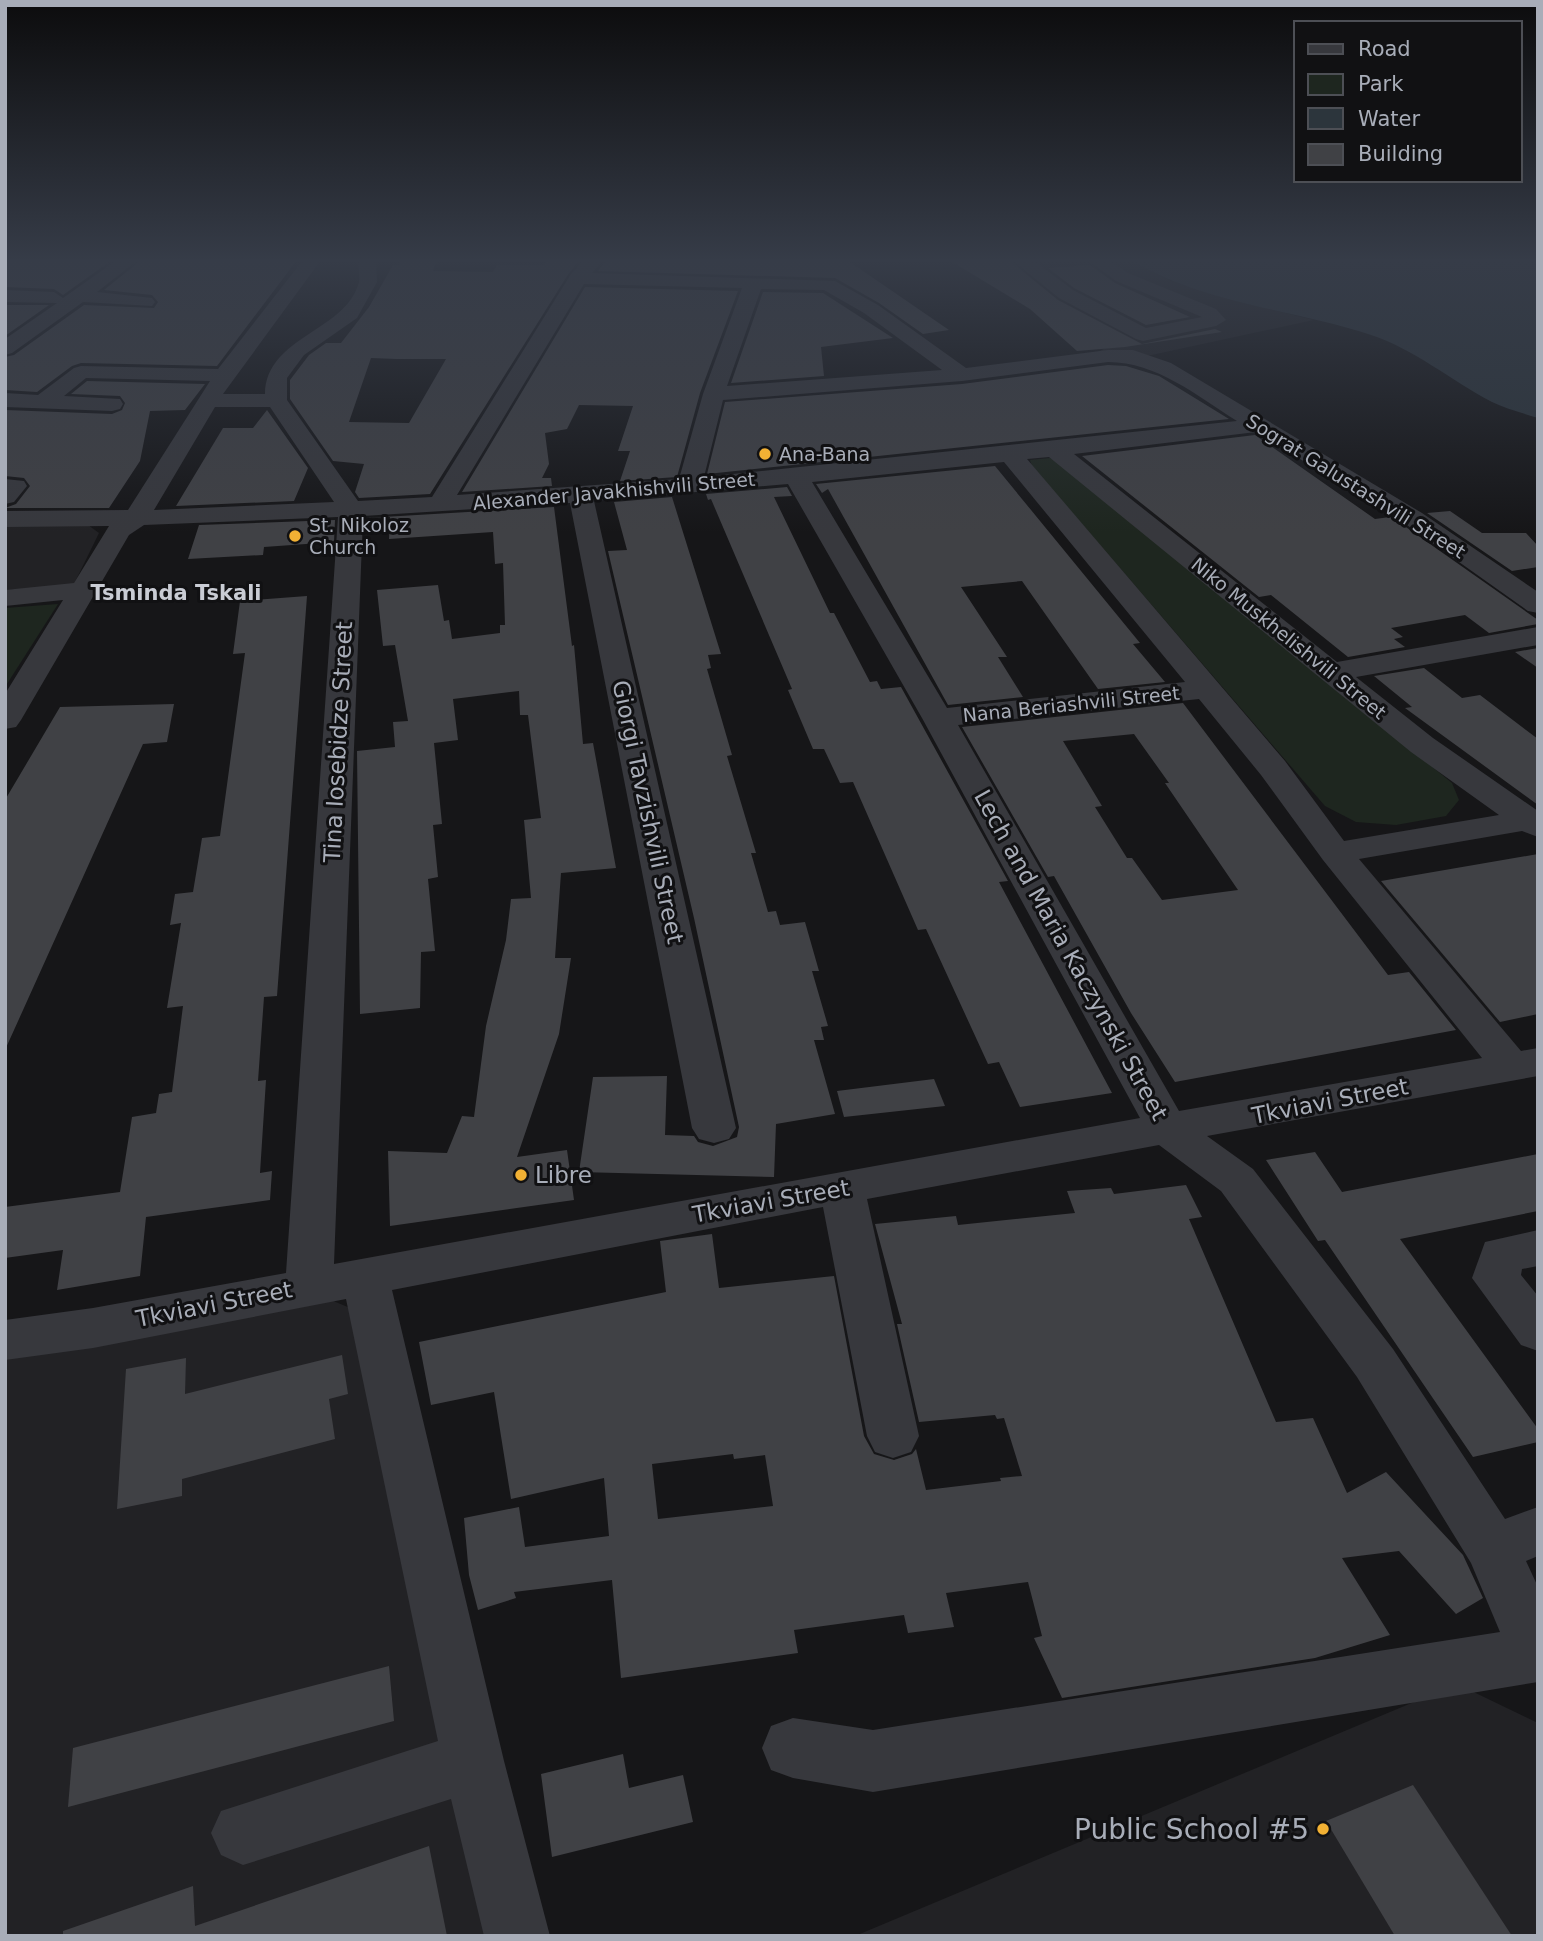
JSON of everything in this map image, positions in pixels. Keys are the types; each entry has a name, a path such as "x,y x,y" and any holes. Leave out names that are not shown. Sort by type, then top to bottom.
{"street":[{"path":"5,720 119,530 135,520 223,375 242,351"},
{"path":"298,351 276,377 276,400 307,440 351,509"},
{"path":"439,505 534,351"},
{"path":"689,486 730,351"},
{"path":"928,351 962,375"},
{"path":"715,394 962,375 1108,356 1133,356 1140,351"},
{"name":"Sograt Galustashvili Street","path":"1133,356 1164,367 1261,425 1413,519 1538,605"},
{"path":"44,401 82,372 223,375"},
{"path":"5,400 112,404"},
{"path":"208,401 276,400"},
{"name":"Alexander Javakhishvili Street","path":"5,519 135,520 581,496 1011,455 1261,425"},
{"name":"Niko Muskhelishvili Street","path":"1055,450 1422,745 1533,823"},
{"path":"1011,455 1273,768 1335,852 1525,1065"},
{"name":"Lech and Maria Kaczynski Street","path":"796,476 938,718 1169,1131 1237,1180 1375,1363 1515,1540 1538,1653"},
{"path":"5,486 15,486 5,497"},
{"name":"Giorgi Tavzishvili Street","path":"581,496 714,1128"},
{"name":"Tina Iosebidze Street","path":"309,1285 351,509"},
{"path":"5,598 83,590"},
{"path":"1332,672 1538,635"},
{"name":"Nana Beriashvili Street","path":"938,718 1205,689"},
{"name":"Niko Muskhelishvili Street","path":"1335,852 1533,823"},
{"name":"Tkviavi Street","path":"5,1340 93,1328 309,1285 842,1187 1169,1131 1525,1065"},
{"path":"842,1187 893,1436"},
{"path":"1538,1248 1502,1255 1496,1278 1538,1331"},
{"path":"365,1275 473,1761 517,1936"},
{"path":"793,1748 873,1761 1538,1653"},
{"path":"243,1833 473,1761"}],"shaded area":[{"path":"1101,351 1172,351 1147,356 1098,352"},
{"path":"5,524 88,525 99,533 73,586 5,590"},
{"path":"331,1300 350,1308 486,1936 5,1936 5,1355"},
{"name":"Public School #5","path":"1457,1684 1538,1723 1538,1936 855,1936"}],"green space":[{"path":"1050,458 1061,463 1452,783 1459,800 1446,816 1396,825 1356,822 1325,806 1032,466 1030,460"},
{"path":"58,604 5,687 5,608"}],"water":[{"path":"1406,351 1538,351 1538,418 1492,402"}],"building":[{"path":"20,351 229,351 217,366 81,363 72,366 37,392 5,390 5,357"},
{"path":"315,351 520,351 430,494 359,498 355,492 364,464 333,461 290,399 290,380","holes":["371,358 446,359 409,423 349,422"]},
{"path":"547,351 716,351 700,393 677,477 620,481 630,451 618,451 633,406 579,405 567,429 545,433 549,464 542,478 551,478 552,486 462,492"},
{"path":"742,351 821,351 824,376 731,383"},
{"path":"1108,365 1126,366 1159,376 1229,419 707,474 725,402 962,384"},
{"path":"87,381 205,384 185,410 150,411 140,461 109,508 5,508 16,504 30,486 24,478 5,476 5,410 112,414 122,410 125,403 120,396 71,394"},
{"path":"267,410 308,468 294,501 176,506 223,428 253,428"},
{"path":"1255,435 1375,519 1390,517 1403,525 1538,620 1538,624 1489,633 1465,615 1391,628 1403,637 1394,639 1405,647 1348,657 1271,595 1259,597 1082,456"},
{"path":"995,466 1140,643 1133,644 1165,682 1098,689 1022,581 961,587 1007,657 998,657 1023,697 948,705 828,489 822,493 816,484"},
{"path":"787,487 792,496 774,497 830,613 834,613 870,682 877,681 881,689 901,687 1008,881 999,882 1112,1093 1020,1107 999,1062 988,1064 926,929 918,930 853,782 840,783 824,749 813,749 788,690 792,689 711,499 708,500 706,494"},
{"path":"672,497 721,654 708,655 711,668 707,669 732,755 727,756 756,853 751,853 768,912 776,911 780,925 805,922 819,971 812,971 828,1026 821,1027 824,1040 814,1040 835,1114 776,1124 774,1177 579,1172 593,1077 667,1076 665,1135 694,1136 698,1142 713,1146 737,1137 739,1127 694,918 608,551 627,550 614,502"},
{"path":"554,507 572,646 574,645 583,744 593,743 616,868 561,873 555,958 571,958 559,1034 517,1157 567,1150 574,1200 390,1226 388,1151 447,1153 462,1116 474,1117 486,1026 506,940 511,899 531,898 524,820 541,818 528,715 520,715 519,691 453,699 458,740 434,743 442,824 433,825 438,877 428,879 435,951 421,952 420,1008 360,1014 357,751 395,747 393,722 408,721 395,645 383,646 377,590 438,585 444,621 449,620 452,639 500,633 500,625 505,625 503,563 495,564 493,532 389,539 390,517 366,518"},
{"path":"1450,511 1482,533 1526,533 1538,546 1538,567 1512,571 1427,513"},
{"path":"335,520 334,542 264,547 263,555 188,559 199,525"},
{"path":"307,596 277,996 264,997 258,1081 266,1080 260,1173 272,1171 270,1200 146,1217 140,1276 57,1290 63,1250 5,1258 5,1207 120,1192 132,1117 156,1113 159,1094 172,1092 183,1006 167,1008 181,923 170,925 175,894 193,892 202,838 220,836 245,653 233,654 240,601"},
{"path":"1538,648 1538,668 1515,652"},
{"path":"1424,668 1462,698 1480,695 1538,739 1538,805 1405,708 1412,707 1374,676"},
{"path":"1183,703 1388,975 1409,972 1456,1030 1175,1082 1131,1013 1054,876 1048,877 962,727","holes":["1134,734 1169,783 1165,783 1238,890 1162,900 1132,858 1127,858 1095,807 1102,806 1063,741"]},
{"path":"174,704 167,742 143,744 5,1050 5,800 60,707"},
{"path":"1538,854 1538,1014 1500,1022 1381,881"},
{"path":"934,1079 945,1106 844,1117 837,1091"},
{"path":"1315,1152 1342,1192 1538,1154 1538,1211 1400,1239 1538,1429 1538,1442 1473,1457 1325,1240 1318,1241 1266,1160"},
{"path":"1186,1185 1202,1217 1189,1219 1276,1422 1313,1418 1347,1493 1386,1472 1463,1555 1483,1598 1456,1614 1399,1551 1342,1558 1390,1635 1315,1658 1062,1698 1034,1638 1042,1636 1028,1582 946,1593 954,1627 908,1633 904,1615 794,1630 798,1653 621,1678 612,1580 514,1592 516,1598 478,1610 469,1575 464,1518 519,1507 525,1547 609,1536 604,1478 511,1499 494,1392 431,1405 419,1342 666,1292 660,1241 712,1234 719,1288 834,1276 864,1436 874,1454 894,1460 912,1454 916,1449 926,1490 1001,1481 1000,1478 1022,1476 1004,1418 997,1419 995,1415 919,1422 897,1324 902,1324 875,1224 956,1216 958,1225 1075,1213 1067,1191 1111,1188 1114,1194","holes":["733,1454 734,1459 765,1455 773,1506 658,1519 652,1464"]},
{"path":"342,1355 348,1394 329,1399 335,1439 182,1479 182,1496 117,1509 126,1369 186,1358 185,1394"},
{"path":"389,1666 394,1721 68,1807 73,1748"},
{"path":"623,1754 629,1788 683,1775 693,1822 552,1857 541,1774"},
{"path":"1413,1785 1512,1936 1395,1936 1326,1821"},
{"path":"429,1846 447,1936 63,1936 63,1931 193,1886 195,1926"}],"place":[{"name":"Ana-Bana","path":"765,454"},
{"name":"St. Nikoloz Church","path":"295,536"},
{"name":"Libre","path":"521,1175"},
{"name":"Public School #5","path":"1323,1829"}],"district":[{"name":"Tsminda Tskali","path":"176,593"}]}
